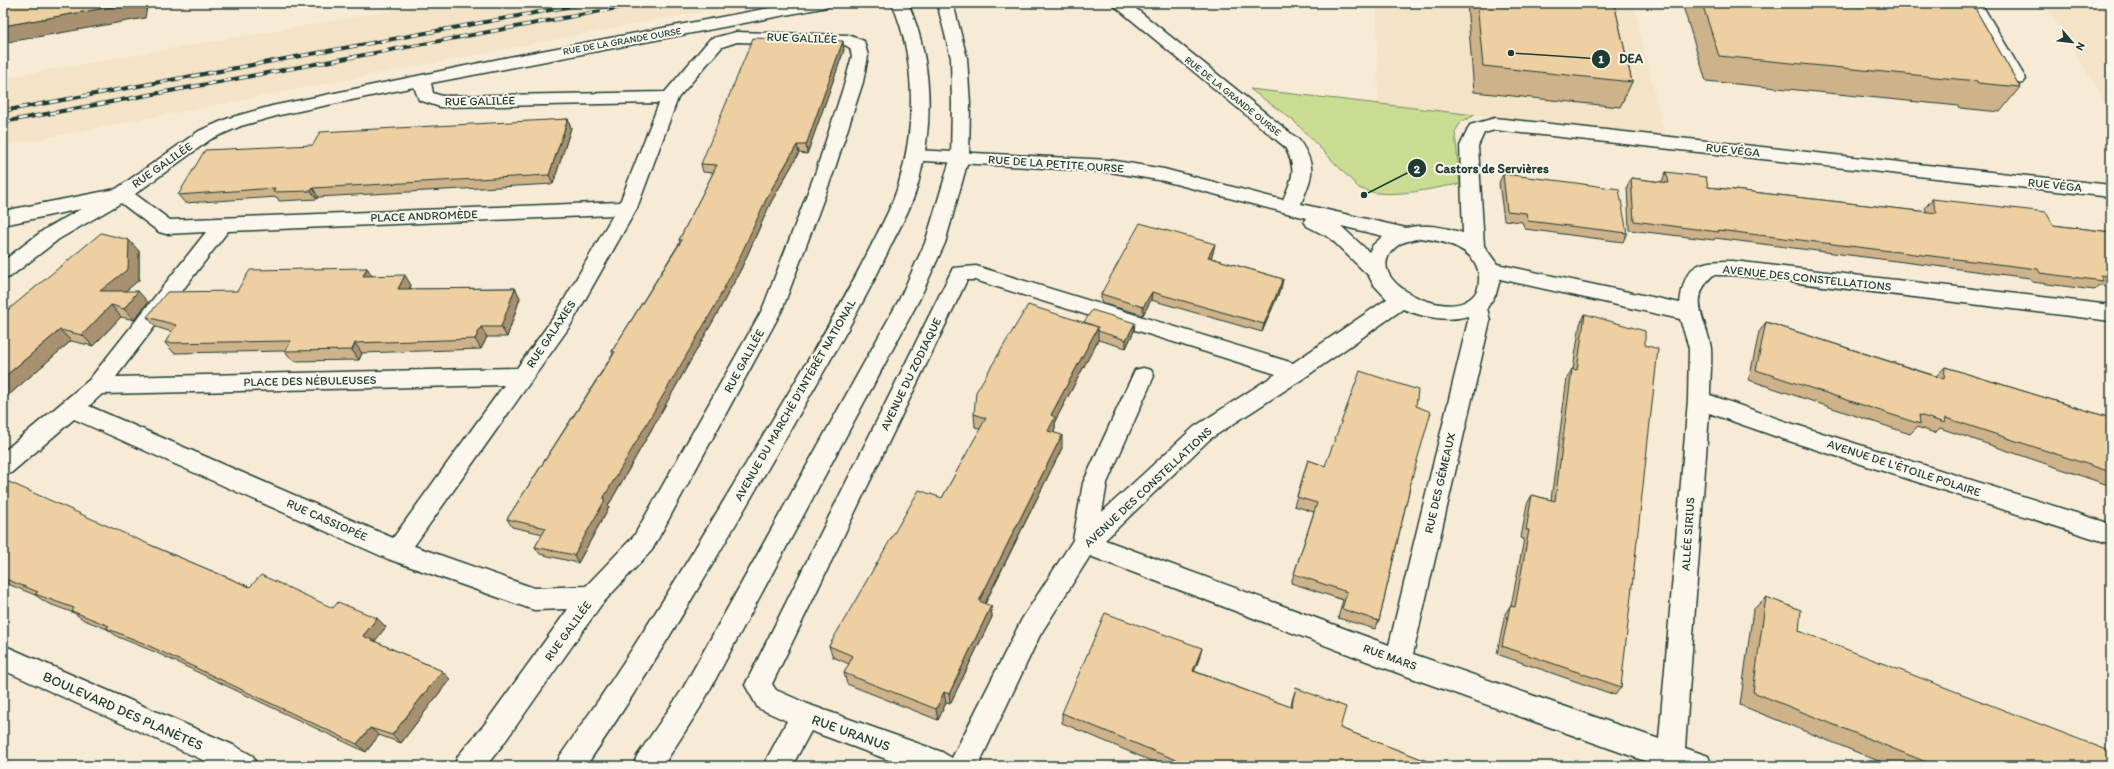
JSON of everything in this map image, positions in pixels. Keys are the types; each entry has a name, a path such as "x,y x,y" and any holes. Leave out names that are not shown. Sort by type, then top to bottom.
{"street":[{"name":"RUE DE LA GRANDE OURSE","path":"422,80 822,3"},
{"name":"AVENUE DU MARCHÉ D'INTÉRÊT NATIONAL","path":"570,766 664,625 873,266 897,212 908,185 919,131 919,82 913,39 907,16 900,3"},
{"path":"647,766 690,699 909,300 935,243 960,157 961,104 957,45 945,3"},
{"name":"RUE DE LA GRANDE OURSE","path":"1119,3 1293,144 1303,164 1300,181 1290,208"},
{"path":"1973,3 2017,79"},
{"name":"RUE GALILÉE","path":"3,272 52,234 122,194 205,135 235,122 278,110 422,80 424,96 440,102 670,97 716,44 736,37 848,40 858,45 860,56 854,82 825,171 772,310 644,543 592,597 494,734 468,766"},
{"name":"RUE GALAXIES","path":"398,551 563,320 627,208 670,97"},
{"name":"RUE VÉGA","path":"1474,248 1469,146 1476,129 1495,124 2111,191"},
{"name":"RUE DE LA PETITE OURSE","path":"915,156 960,157 1110,166 1164,175 1290,208 1402,234"},
{"path":"3,218 122,194"},
{"name":"PLACE ANDROMÈDE","path":"122,194 166,227 627,208"},
{"name":"RUE DE LA PETITE OURSE","path":"1290,208 1337,233 1377,271"},
{"path":"3,466 97,386 222,225"},
{"path":"1420,231 1439,233 1457,239 1474,248 1484,259 1490,270 1491,284 1486,295 1476,305 1463,310 1431,311 1400,300 1381,282 1377,271 1376,260 1380,249 1389,240 1402,234 1420,231"},
{"name":"AVENUE DES CONSTELLATIONS","path":"1689,313 1693,282 1708,268 1733,268 2111,313"},
{"path":"1490,270 1689,313"},
{"name":"AVENUE DU ZODIAQUE","path":"805,716 766,699 758,685 960,273 976,273 1162,332 1296,372"},
{"name":"AVENUE DES CONSTELLATIONS","path":"963,766 1031,627 1085,543 1202,434 1296,372 1400,300"},
{"name":"RUE DES GÉMEAUX","path":"1398,661 1479,321 1476,305"},
{"name":"ALLÉE SIRIUS","path":"1671,756 1699,400 1700,348 1689,313"},
{"name":"PLACE DES NÉBULEUSES","path":"97,386 522,376"},
{"path":"1085,543 1095,483 1143,376"},
{"name":"AVENUE DE L'ÉTOILE POLAIRE","path":"1699,400 1790,432 2111,534"},
{"name":"RUE CASSIOPÉE","path":"71,408 398,551 534,599 592,597"},
{"name":"RUE MARS","path":"1085,543 1398,661 1698,766"},
{"name":"BOULEVARD DES PLANÈTES","path":"3,658 226,762"},
{"path":"776,766 805,716"},
{"name":"RUE URANUS","path":"805,716 942,766"}],"shaded area":[{"path":"434,3 744,3 3,146 3,78"},
{"path":"1377,3 1633,3 1665,136 1378,104"},
{"path":"2044,3 2111,3 2111,111"}],"green space":[{"path":"1250,89 1475,115 1461,122 1455,132 1460,184 1395,194 1370,192 1359,188 1294,121"}],"building":[{"path":"3,3 133,3 3,26"},
{"path":"1477,3 1614,3 1632,82 1483,66"},
{"path":"1702,3 1972,3 2020,87 1978,83 1977,81 1719,56"},
{"path":"753,38 843,41 806,145 797,145 768,195 738,261 715,306 603,499 605,500 574,555 535,547 546,528 507,519 615,352 612,351 682,240 679,240 717,165 701,164"},
{"path":"568,119 549,175 313,188 311,191 273,192 275,188 178,195 205,150 313,145 320,132"},
{"path":"1666,172 1706,177 1708,187 1937,213 1932,199 2046,212 2053,225 2111,232 2111,277 2100,275 2103,281 2040,273 2038,269 1634,221 1631,178 1669,183"},
{"path":"1503,174 1619,189 1627,233 1528,221 1526,213 1507,211"},
{"path":"1140,223 1215,244 1208,257 1283,279 1264,324 1152,292 1143,307 1101,294"},
{"path":"101,233 129,240 128,269 100,291 138,291 124,309 111,305 82,335 60,330 3,378 3,314"},
{"path":"367,268 363,276 405,275 398,289 515,288 501,327 481,327 475,339 355,343 352,350 285,351 291,341 165,343 176,325 147,317 167,292 237,291 250,270"},
{"path":"1028,305 1098,327 1051,415 1055,417 1048,431 1062,435 979,601 991,606 949,694 944,692 936,709 844,673 853,656 829,646 919,490 942,498 986,418 974,414 976,392"},
{"path":"1092,310 1135,323 1126,340 1098,331 1098,327 1084,322"},
{"path":"1585,314 1645,331 1645,345 1658,349 1621,687 1502,646 1510,606 1515,607 1529,530 1526,530 1532,495 1555,501 1572,369 1577,370"},
{"path":"1766,322 1944,379 1945,367 2111,418 2111,472 1946,418 1945,423 1919,415 1920,424 1756,370"},
{"path":"1360,371 1418,390 1416,406 1431,412 1412,478 1379,621 1342,609 1347,592 1294,574 1317,503 1297,497 1308,460 1325,466"},
{"path":"9,482 155,547 250,587 261,575 333,608 338,602 377,618 363,636 442,671 392,735 370,728 357,744 143,643 106,628 109,626 72,611 74,608 35,594 38,592 3,578 3,487"},
{"path":"1766,597 1801,610 1799,631 2107,750 2108,766 1936,766 1753,692"},
{"path":"1105,613 1202,648 1193,671 1291,707 1296,688 1346,707 1340,728 1440,766 1193,766 1062,713"}],"railway":[{"path":"3,111 588,3"},
{"path":"3,122 644,3"}],"place":[{"name":"DEA","path":"1511,53"},
{"name":"Castors de Servières","path":"1364,195"}]}
